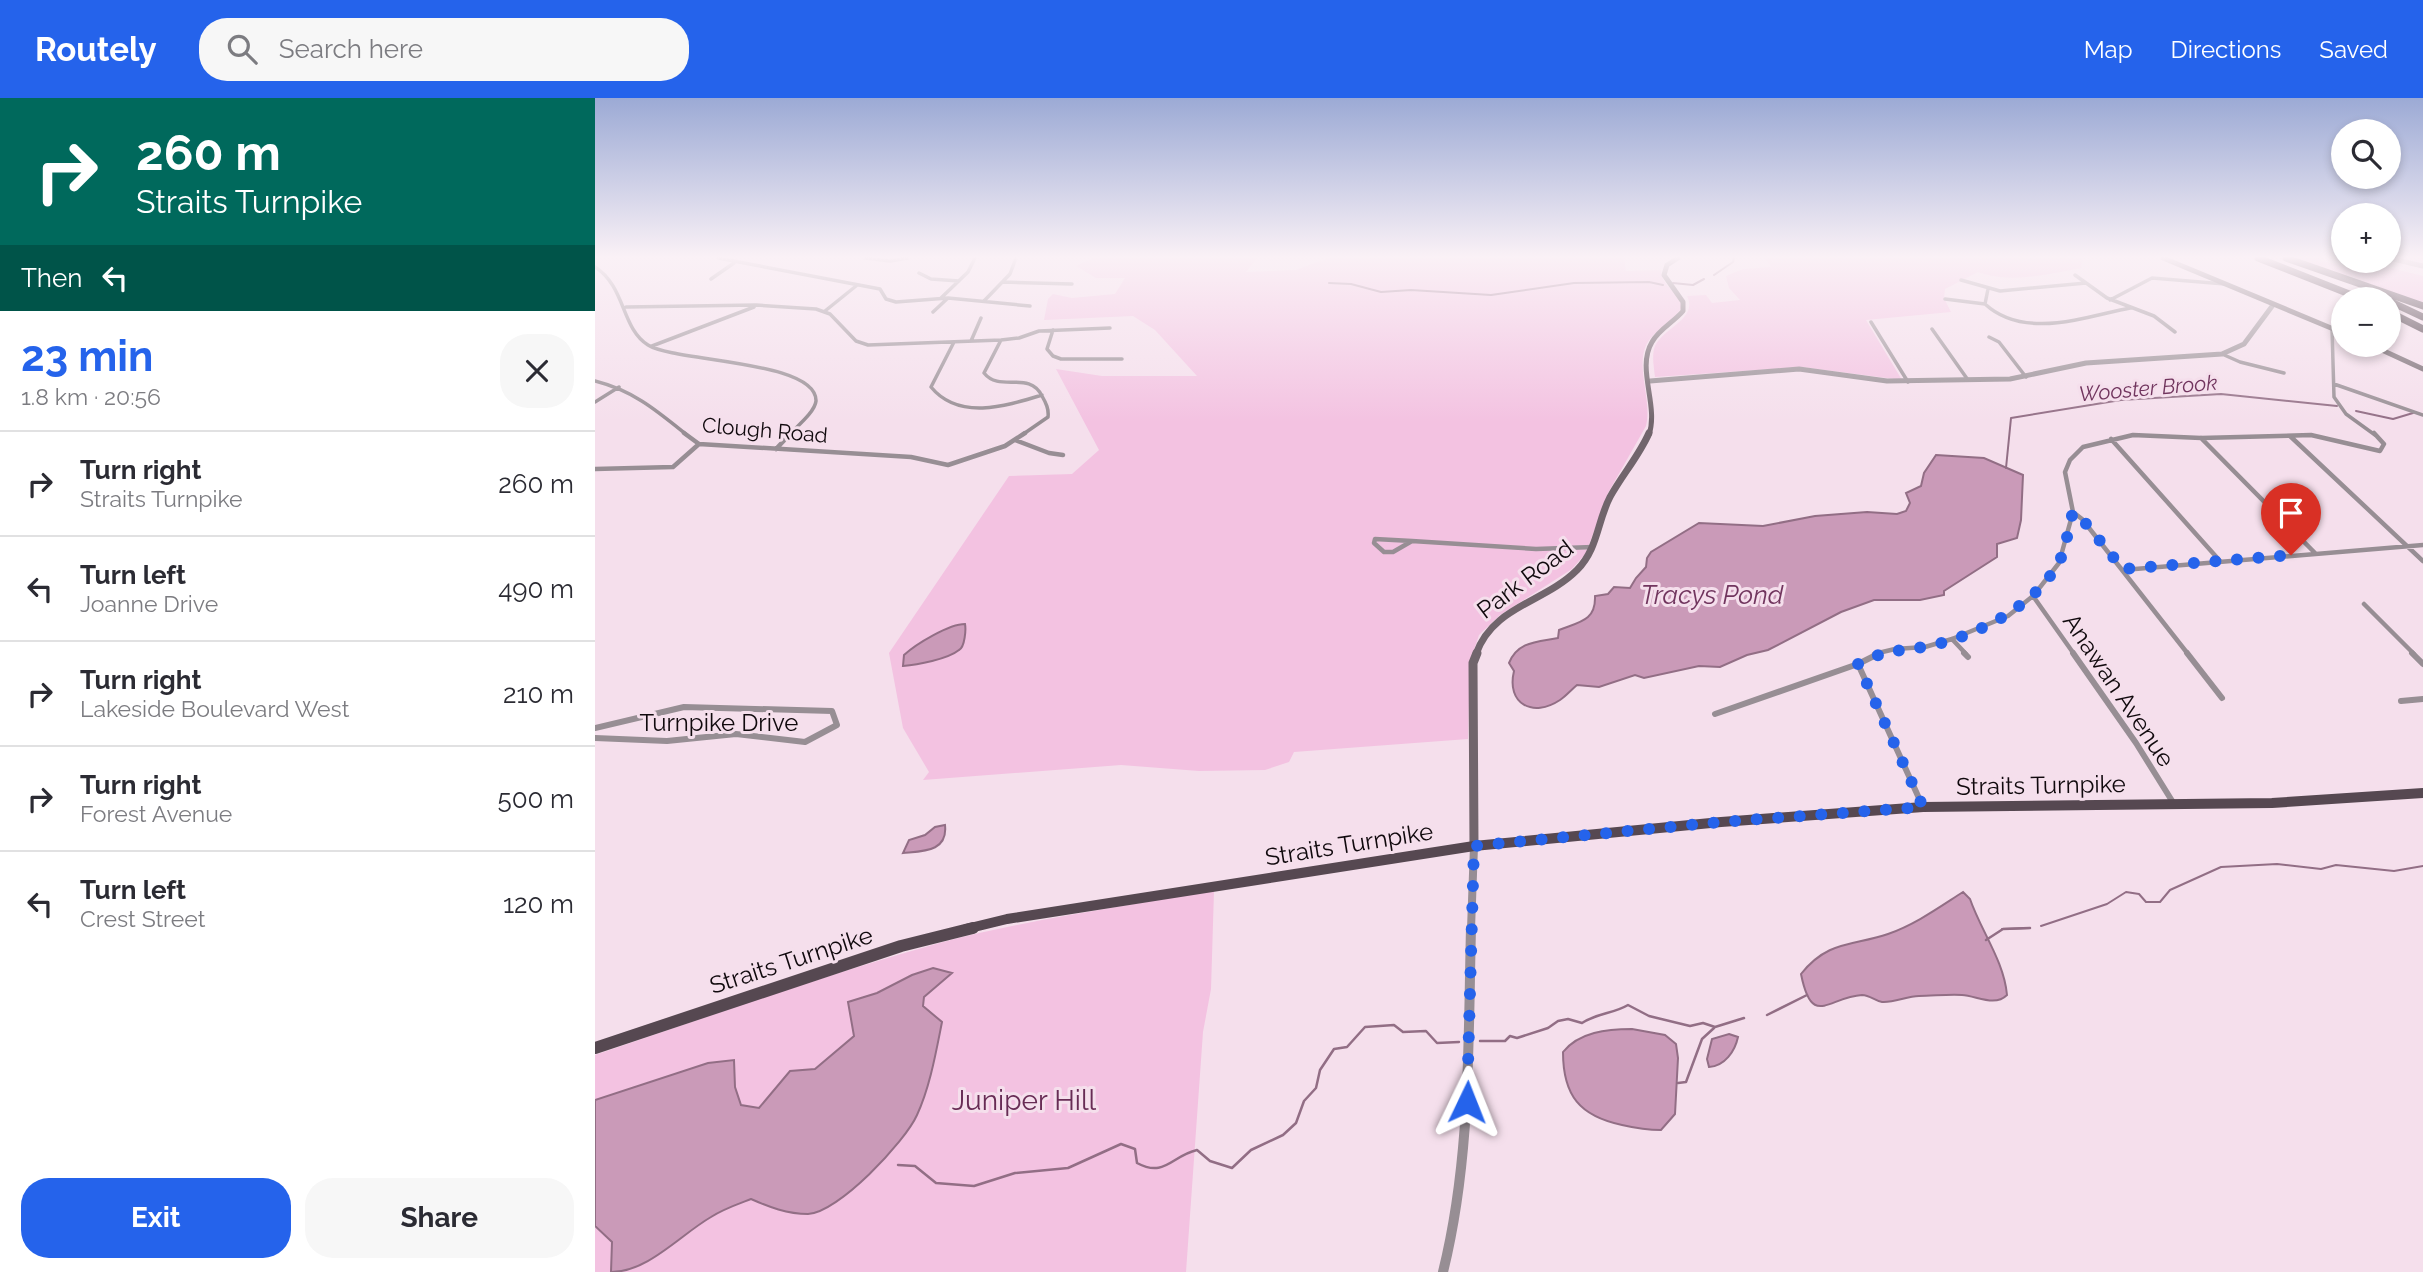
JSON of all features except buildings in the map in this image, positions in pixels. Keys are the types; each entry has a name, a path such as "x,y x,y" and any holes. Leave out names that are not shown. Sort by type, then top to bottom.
{"highway":[{"path":"2401,318 2422,329"}],"main road":[{"name":"Park Road","path":"1474,846 1473,663 1476,651 1487,630 1497,619 1565,579 1581,566 1594,547 1608,500 1652,426 1647,358 1651,344 1659,332 1683,313"},
{"path":"2293,313 2331,328"},
{"path":"2397,357 2423,369"},
{"name":"Straits Turnpike","path":"595,1048 901,946 1007,919 1474,846 1721,822 1923,807 2272,803 2423,793"}],"street":[{"path":"628,313 638,335 650,347 772,370 810,388 816,400 814,407 776,449"},
{"path":"650,347 736,313"},
{"path":"827,313 861,343 1001,340 1053,330 1110,328"},
{"path":"1991,313 2014,323 2033,325 2103,313"},
{"path":"2146,313 2168,324 2175,332"},
{"path":"1650,380 1799,369 1908,382 2026,377 2086,363 2222,354 2244,344 2267,313"},
{"path":"971,341 981,318"},
{"path":"1871,322 1908,382"},
{"path":"1932,329 1968,380"},
{"path":"1053,330 1047,349 1053,356 1061,359 1122,359"},
{"path":"1989,337 1999,342 2026,377"},
{"path":"1001,340 984,373 985,377 991,382 1030,383 1037,386 1050,412 1048,417 1015,440"},
{"path":"954,342 931,387 941,399 989,409 1042,395"},
{"path":"2222,354 2233,360 2284,373"},
{"path":"1715,714 1858,664 1875,654 1895,649 1926,647 2008,616 2033,597 2059,563 2073,512 2065,472 2070,460 2083,447 2133,435 2201,438 2311,435 2380,451 2385,444 2339,405 2335,397 2333,357"},
{"name":"Clough Road","path":"595,381 619,387 636,396 699,444 911,457 948,465 1015,440"},
{"path":"2334,384 2423,415"},
{"path":"595,401 619,387"},
{"path":"2290,436 2423,561"},
{"path":"2201,438 2315,553"},
{"path":"2111,439 2220,561"},
{"path":"1015,440 1049,453 1063,455"},
{"path":"595,469 673,467 699,444"},
{"path":"2073,512 2082,519 2123,569 2222,698"},
{"path":"1412,541 1393,552 1384,552 1374,543 1375,539 1412,541 1536,549 1594,547"},
{"path":"2123,569 2423,545"},
{"name":"Anawan Avenue","path":"2033,597 2136,743 2174,804"},
{"path":"2364,604 2423,664"},
{"path":"1952,639 1968,657"},
{"path":"1858,664 1923,807"},
{"path":"2401,701 2423,699"},
{"name":"Turnpike Drive","path":"595,728 684,707 832,711 837,725 805,741 736,734 667,741 595,738"},
{"path":"1443,1272 1455,1223 1464,1159 1474,846"}],"green space":[{"path":"1045,313 1678,313 1648,341 1645,348 1643,366 1646,426 1608,493 1586,553 1572,569 1500,615 1479,635 1470,662 1468,739 1294,752 1289,762 1265,770 1199,771 1121,765 923,780 929,772 903,728 889,653 1009,476 1072,474 1099,450 1056,369 1102,376 1197,376 1155,330 1133,316 1044,320"},
{"path":"1687,313 1943,313 1866,320 1902,380 1802,367 1655,377 1654,349 1663,335"},
{"name":"Juniper Hill","path":"1214,891 1211,989 1203,1032 1186,1272 595,1272 595,1055 812,982 943,942 1044,920"}],"water":[{"name":"Tracys Pond","path":"1936,455 1984,458 2023,475 2021,520 2017,538 1997,544 1997,557 1944,591 1944,595 1920,600 1874,600 1841,612 1768,650 1747,655 1720,667 1699,666 1644,678 1635,675 1599,687 1577,685 1560,700 1540,708 1524,705 1518,699 1514,692 1514,671 1509,663 1518,650 1529,644 1558,638 1559,630 1589,616 1593,611 1595,596 1608,594 1614,587 1630,588 1646,567 1651,552 1699,523 1763,526 1815,516 1867,512 1897,514 1906,511 1910,503 1906,493 1921,486 1924,473"},
{"path":"965,624 964,642 959,650 940,659 903,666 904,655 916,646 942,631"},
{"path":"945,825 943,840 938,845 926,850 903,853 909,840"},
{"path":"1963,892 1970,899 1997,958 2007,995 1991,1001 1962,995 1946,995 1914,996 1882,1002 1862,995 1823,1006 1810,1001 1801,974 1821,955 1841,946 1898,930"},
{"path":"933,968 952,973 924,997 923,1006 942,1022 926,1093 910,1127 869,1174 836,1202 821,1211 808,1214 778,1210 751,1199 711,1217 638,1266 611,1272 612,1242 595,1226 595,1100 708,1063 734,1060 735,1087 741,1105 759,1108 790,1071 815,1069 854,1036 848,1002 877,993 912,975"},
{"path":"1632,1029 1665,1035 1676,1044 1678,1058 1675,1114 1661,1130 1627,1126 1595,1116 1577,1102 1566,1081 1563,1052 1570,1045 1594,1033"},
{"path":"1729,1034 1738,1037 1732,1052 1720,1064 1709,1067 1707,1059 1712,1039"}],"waterway":[{"name":"Wooster Brook","path":"2006,468 2011,418 2121,400 2221,394 2337,406"},
{"name":"Wooster Brook","path":"2356,411 2393,419 2413,413"},
{"path":"2041,926 2107,904 2126,892 2139,894 2146,902 2160,902 2170,890 2221,867 2277,864 2321,869 2336,865 2394,871 2423,866"},
{"path":"1986,940 2003,929 2030,928 2002,929"},
{"path":"1767,1015 1807,995"},
{"path":"1480,1041 1505,1041 1510,1036 1517,1038 1568,1019 1582,1023 1628,1005 1649,1016 1690,1026 1703,1023 1715,1027 1744,1018"},
{"path":"898,1165 915,1166 936,1183 974,1186 1015,1173 1068,1168 1121,1144 1135,1149 1137,1163 1147,1167 1161,1167 1197,1150 1210,1161 1232,1168 1251,1150 1283,1135 1296,1123 1304,1101 1316,1088 1320,1070 1334,1049 1347,1047 1365,1027 1394,1025 1403,1032 1426,1031 1437,1043 1459,1042"},
{"path":"1678,1083 1686,1082 1702,1039 1714,1028"}],"route":[{"path":"1467,1102 1474,846 1721,822 1923,807 1858,664 1875,654 1895,649 1926,647 1952,639 2008,616 2033,597 2059,563 2073,512 2082,519 2123,569 2291,555"}]}
